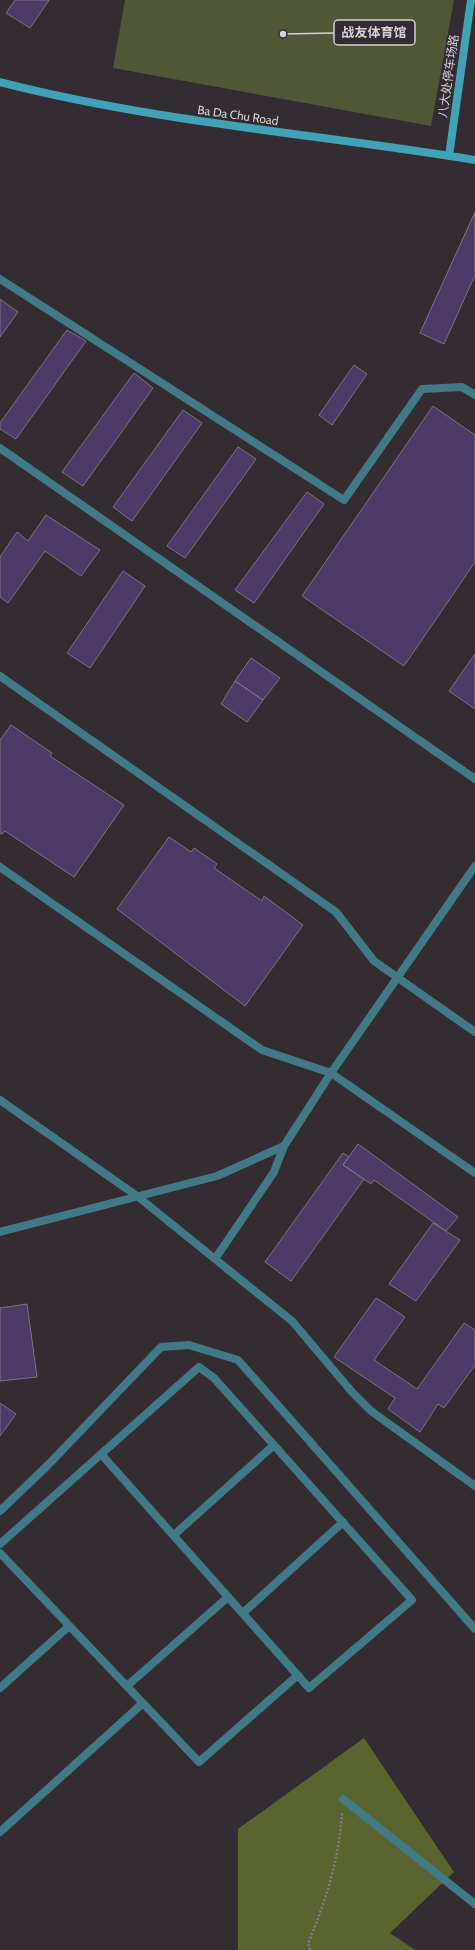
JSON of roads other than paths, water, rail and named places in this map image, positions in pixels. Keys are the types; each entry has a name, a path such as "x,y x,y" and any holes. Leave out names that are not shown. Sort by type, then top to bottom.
{"street":[{"name":"八大处停车场路","path":"449,156 471,0"},
{"name":"Ba Da Chu Road","path":"0,82 42,92 170,117 475,160"},
{"path":"0,279 344,500 422,389 462,387 475,395"},
{"path":"0,448 475,779"},
{"path":"0,676 336,912 374,961 475,1032"},
{"path":"215,1259 274,1172 284,1146 331,1073 475,866"},
{"path":"0,867 262,1050 331,1073 475,1173"},
{"path":"0,1100 137,1196 292,1321 352,1392 372,1412 475,1486"},
{"path":"0,1232 217,1176 284,1146"},
{"path":"0,1511 54,1459 161,1347 189,1345 238,1360 475,1629"},
{"path":"0,1544 199,1367 214,1378 412,1600 309,1688 102,1454"},
{"path":"174,1535 274,1445"},
{"path":"243,1613 343,1522"},
{"path":"0,1553 199,1762 298,1675"},
{"path":"127,1686 228,1597"},
{"path":"0,1688 70,1626"},
{"path":"0,1832 143,1703"},
{"path":"343,1799 475,1904"}],"place":[{"name":"战友体育馆","path":"283,34"}]}
